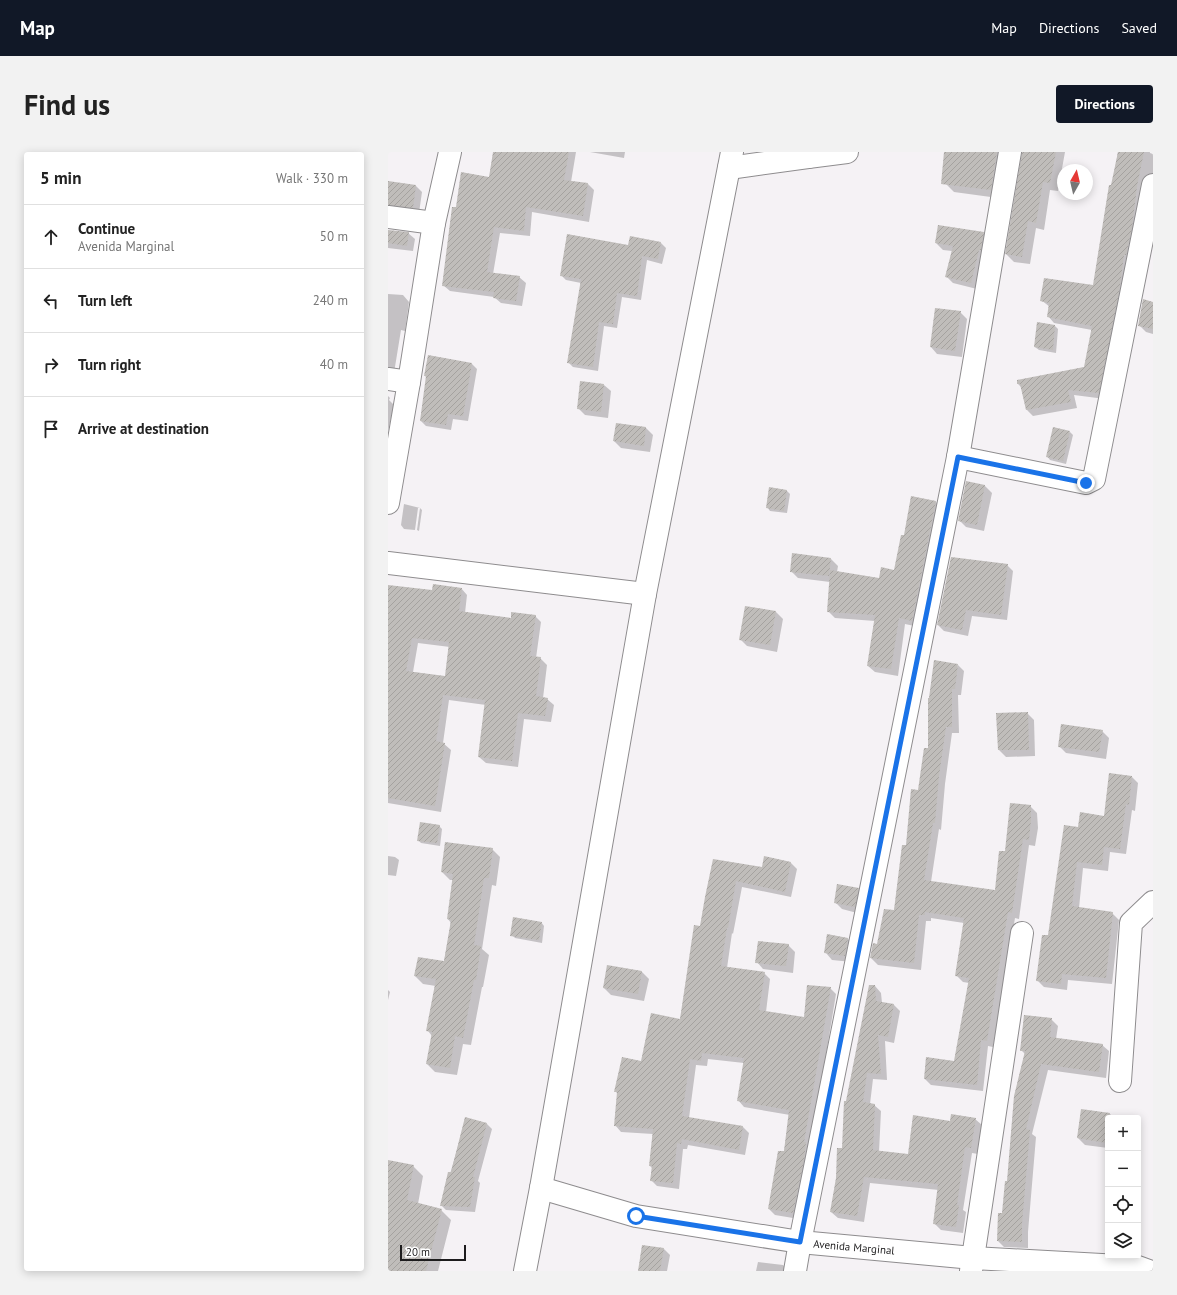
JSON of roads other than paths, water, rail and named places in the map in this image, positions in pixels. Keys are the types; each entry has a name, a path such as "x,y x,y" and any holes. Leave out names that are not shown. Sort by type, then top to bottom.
{"main road":[{"path":"388,502 434,223 450,152"},
{"path":"525,1271 541,1188 645,594 730,160 846,152"},
{"path":"795,1271 958,457 1010,152"},
{"path":"958,457 1086,483 1094,479 1153,184"},
{"path":"388,217 434,223"},
{"path":"388,379 409,382"},
{"path":"388,563 645,594"},
{"path":"1120,1081 1132,923 1153,902"},
{"path":"972,1265 1022,933"},
{"name":"Avenida Marginal","path":"541,1188 636,1216 800,1242 972,1265 1138,1267 1148,1271"}]}
